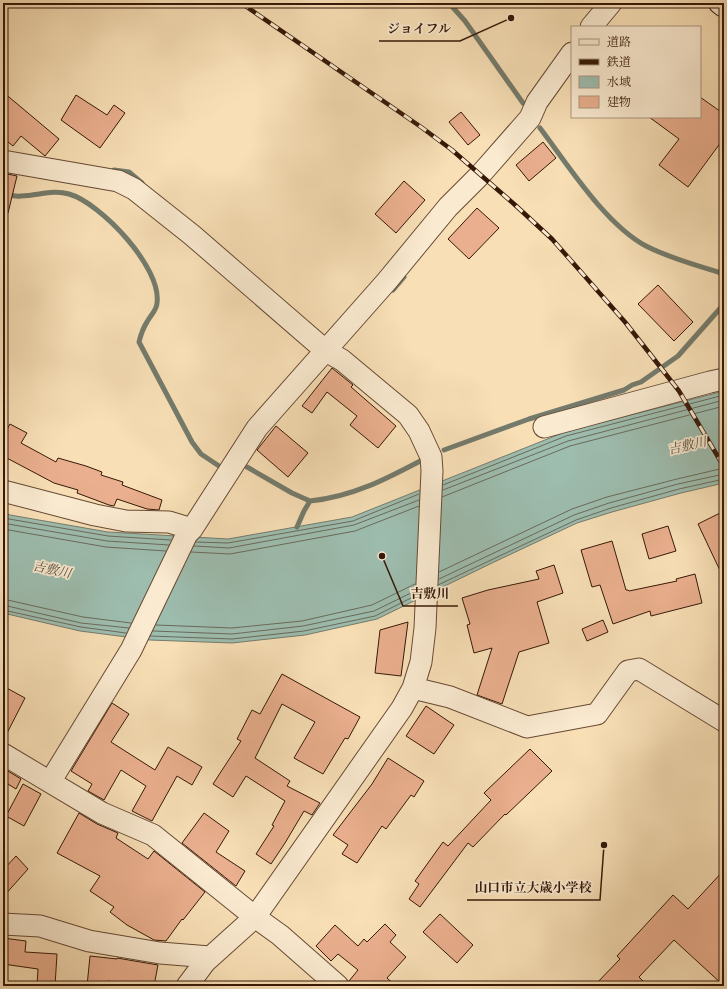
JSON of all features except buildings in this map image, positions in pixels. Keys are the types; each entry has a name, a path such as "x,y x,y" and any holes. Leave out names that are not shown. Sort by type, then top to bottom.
{"main road":[{"path":"720,3 724,6"}],"street":[{"path":"592,26 611,3"},
{"path":"50,782 131,650 189,532 257,428 387,281 448,207 480,175 530,118 537,102 571,54"},
{"path":"3,161 118,182 134,189 192,235 326,351 342,360 408,415 419,431 430,457 432,471 426,607 421,662 412,688 402,708 255,917 205,962 187,986"},
{"path":"544,427 724,379"},
{"path":"3,491 95,516 126,521 169,522 189,532"},
{"path":"412,688 450,698 527,727 597,714 628,671 639,669 724,721"},
{"path":"3,754 102,813 153,834 255,917 280,935 338,986"},
{"path":"3,924 40,926 89,941 160,953 210,957"}],"water":[{"path":"724,391 724,483 681,493 577,523 377,619 305,635 232,643 150,640 80,631 3,613 3,512 10,515 108,532 228,539 352,517 565,432"}],"waterway":[{"path":"449,3 465,21 523,103"},
{"path":"540,128 588,193 602,209 631,236 646,246 664,254 721,273 724,276"},
{"path":"114,170 129,172 142,183"},
{"path":"3,195 27,196 57,192 69,194 82,200 97,210 127,239 150,272 156,289 157,306 144,327 139,342 192,442 201,454 219,466"},
{"path":"393,290 404,277"},
{"path":"444,450 529,419 624,390 641,382 678,356 724,304"},
{"path":"297,527 310,501 340,496 368,486 422,460"},
{"path":"247,467 292,493 310,501"}],"railway":[{"path":"241,3 452,150 552,239 625,322 679,391 724,467"}],"place":[{"name":"ジョイフル","path":"511,18"},
{"name":"吉敷川","path":"382,556"},
{"name":"山口市立大歳小学校","path":"604,845"}]}
